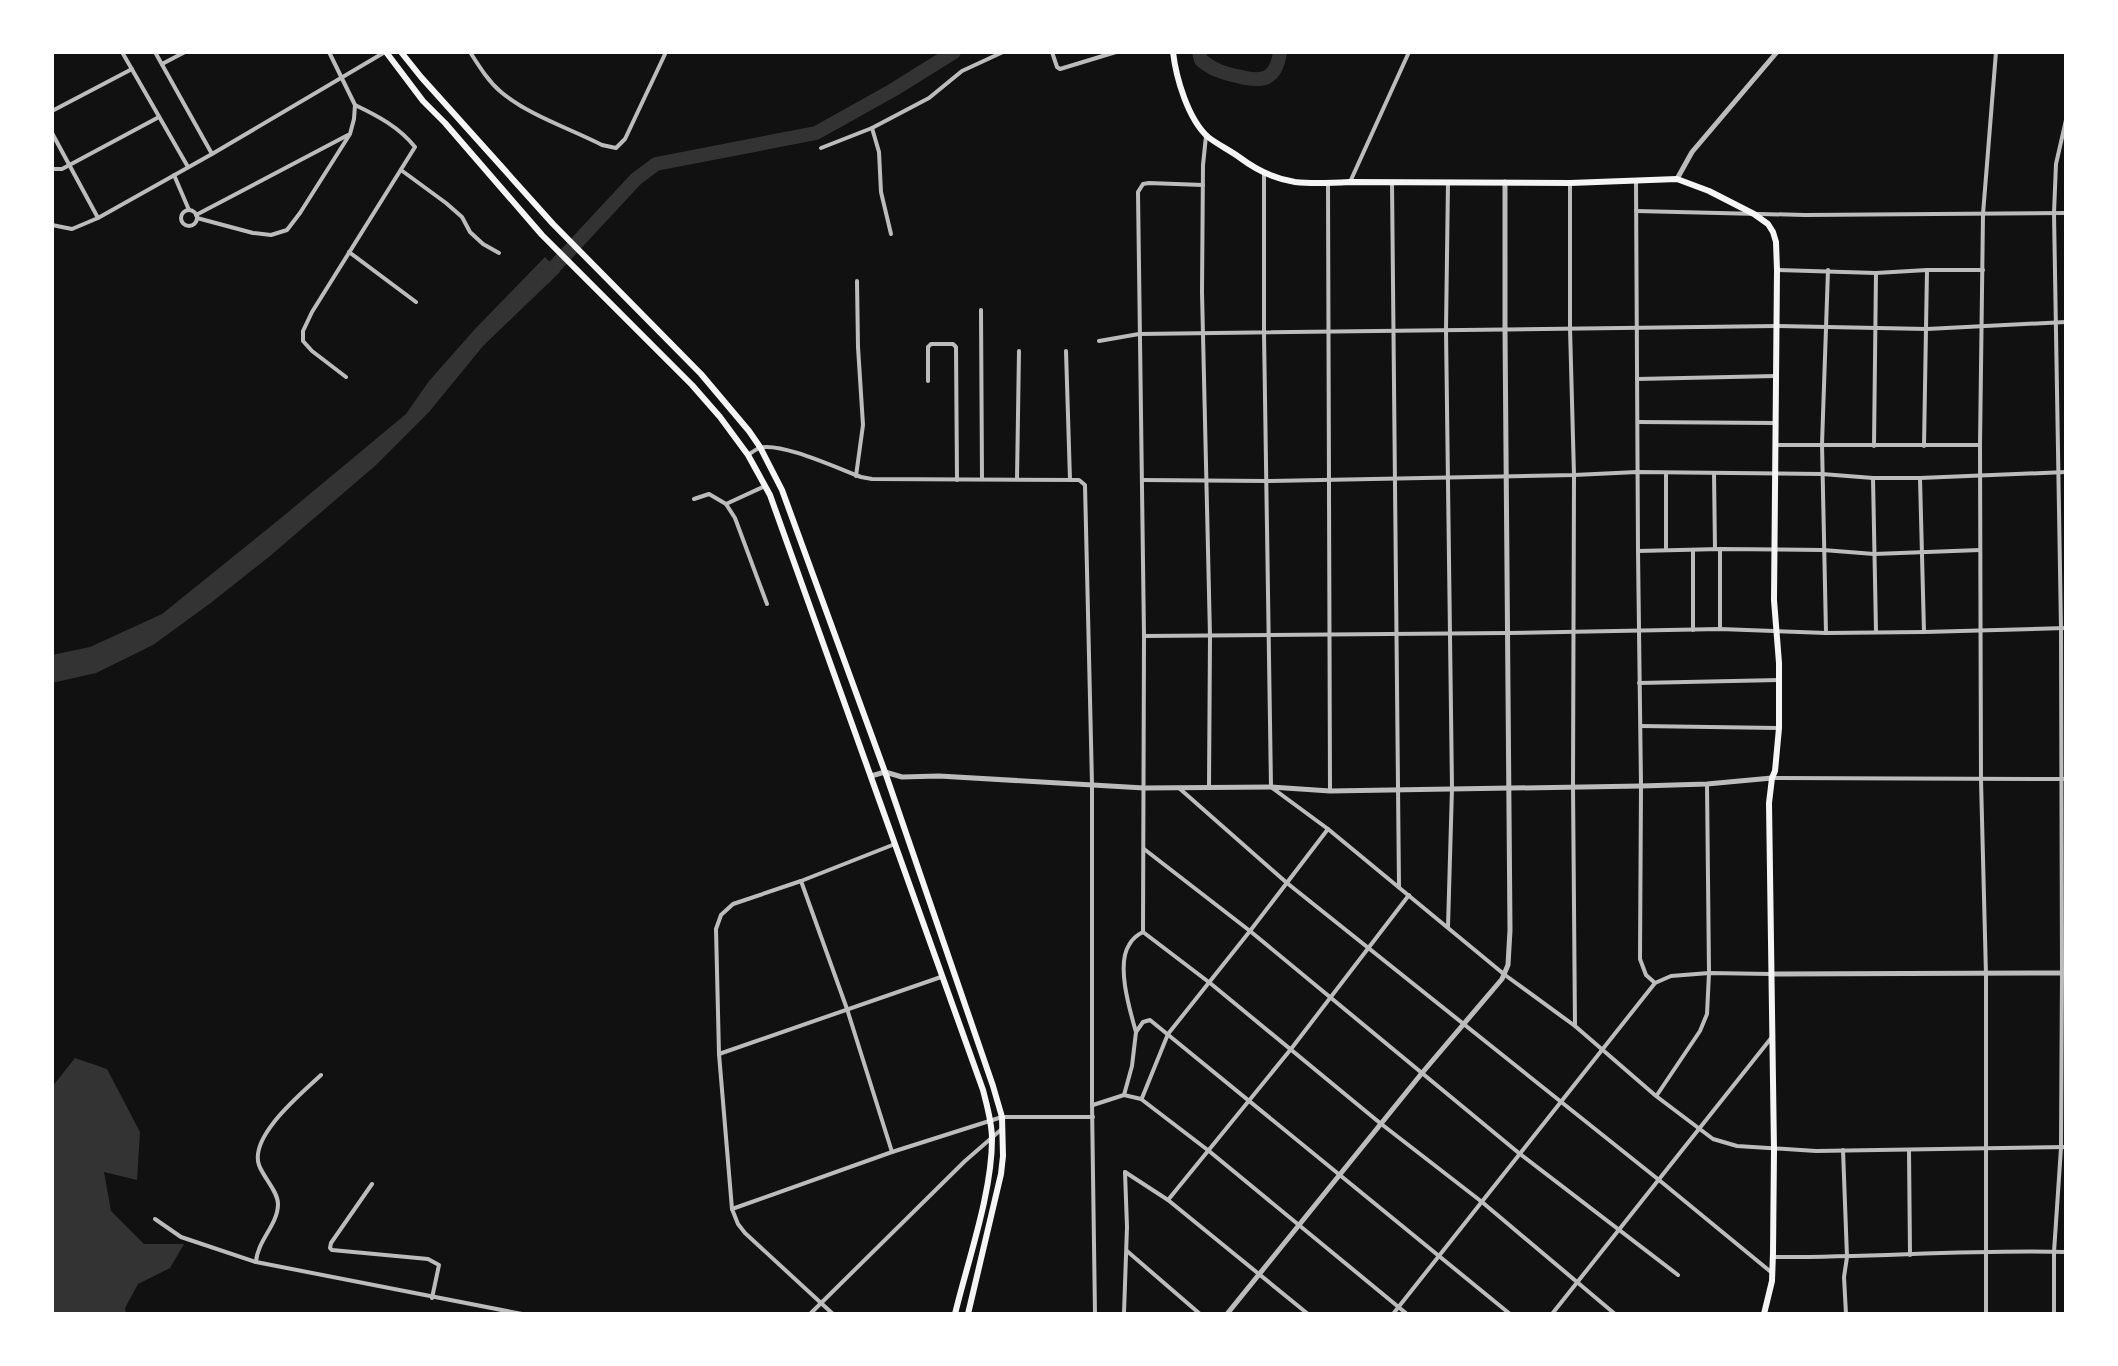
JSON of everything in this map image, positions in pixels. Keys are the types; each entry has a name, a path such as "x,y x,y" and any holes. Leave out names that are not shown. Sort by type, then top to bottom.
{"main road":[{"path":"385,52 423,101 542,235 692,385 748,455 765,486 983,1090 990,1120 989,1174 955,1314"},
{"path":"401,52 553,224 701,374 749,431 782,490 885,772 1002,1117 1001,1174 968,1314"},
{"path":"1173,52 1177,77 1186,101 1206,136 1264,173 1292,182 1570,183 1677,179 1697,185 1754,214 1773,232 1777,270 1774,550 1779,728 1769,803 1773,1274 1764,1314"}],"street":[{"path":"122,52 188,167"},
{"path":"155,52 212,154"},
{"path":"162,64 185,52"},
{"path":"174,175 189,210 196,217 253,233 271,235 287,230 350,134 354,119 355,105 329,52"},
{"path":"52,225 72,229 98,218 385,52"},
{"path":"470,52 500,91 517,103 602,145 616,148 625,139 667,52 678,52"},
{"path":"821,148 872,128 929,98 962,71 1003,52"},
{"path":"1052,52 1060,69 1116,52"},
{"path":"1350,182 1409,52"},
{"path":"1677,179 1692,152 1777,52"},
{"path":"1986,1314 1980,445 1983,214 1996,52"},
{"path":"52,111 132,69"},
{"path":"346,377 312,351 303,341 303,331 415,147 391,125 355,105"},
{"path":"52,169 62,169 159,117"},
{"path":"2054,1314 2054,1252 2064,1148 2064,779 2054,213 2056,164 2066,120"},
{"path":"872,128 879,152 881,192 891,234"},
{"path":"52,133 98,218"},
{"path":"189,210 181,215 184,224 194,224 196,217 350,134"},
{"path":"1206,136 1203,334 1210,636 1209,788"},
{"path":"401,170 446,203 462,217 470,232 499,253"},
{"path":"1264,173 1271,787"},
{"path":"1636,181 1640,959 1646,975 1655,983"},
{"path":"1392,182 1399,887"},
{"path":"1448,182 1446,330 1452,788 1448,927"},
{"path":"1227,1314 1380,1123 1505,975 1510,930 1505,182"},
{"path":"1124,1095 1132,1066 1136,1032 1125,991 1126,952 1129,944 1143,932 1143,480 1138,192 1141,186 1149,183 1203,185"},
{"path":"1570,183 1575,1026"},
{"path":"1328,184 1330,791"},
{"path":"1636,211 1754,214 2066,213"},
{"path":"349,252 416,302"},
{"path":"1777,270 1876,273 1983,270"},
{"path":"1826,633 1822,444 1828,270"},
{"path":"1924,446 1927,270"},
{"path":"1874,446 1876,273"},
{"path":"856,476 863,425 857,281"},
{"path":"981,310 982,479"},
{"path":"1099,341 1139,334 1776,326 1927,329 2066,322"},
{"path":"928,381 928,347 931,344 953,344 956,347 957,480"},
{"path":"1017,479 1019,351"},
{"path":"1066,351 1070,480"},
{"path":"1637,379 1776,376"},
{"path":"1638,422 1774,423"},
{"path":"1774,445 1980,445"},
{"path":"748,455 760,447 770,447 793,452 856,476 881,480 1070,480 1083,482 1086,488 1092,784 1095,1314"},
{"path":"1143,480 1266,481 1637,472 1920,478 2066,472"},
{"path":"1666,473 1666,550"},
{"path":"1714,473 1720,629"},
{"path":"1873,478 1876,631"},
{"path":"1920,478 1924,632"},
{"path":"726,504 765,486"},
{"path":"694,499 712,495 726,504 735,518 767,604"},
{"path":"1693,550 1693,630"},
{"path":"1638,551 1823,550 1874,554 1980,550"},
{"path":"1144,636 1720,629 1826,633 2063,628"},
{"path":"1639,683 1779,680"},
{"path":"1641,726 1779,728"},
{"path":"871,776 885,772 902,777 939,776 1144,788 1271,787 1330,791 1641,786 1772,778 2064,779"},
{"path":"1656,1096 1705,1021 1708,1007 1707,784"},
{"path":"1271,787 1328,829 1505,975 1575,1026 1656,1096 1713,1139 1729,1145 1774,1150 2064,1148"},
{"path":"1179,788 1287,883 1773,1274"},
{"path":"1141,1099 1168,1034 1328,829"},
{"path":"833,1314 745,1233 732,1209 719,1054 716,929 721,915 733,904 895,844"},
{"path":"1144,849 1250,931 1520,1154 1678,1275"},
{"path":"801,881 847,1009 892,1152"},
{"path":"1168,1200 1291,1049 1409,895"},
{"path":"1143,932 1482,1202 1615,1314"},
{"path":"1393,1314 1655,983 1671,976 1709,973 2064,973"},
{"path":"719,1054 941,977"},
{"path":"1136,1032 1143,1022 1150,1020 1510,1314"},
{"path":"1552,1314 1773,1037"},
{"path":"256,1262 256,1252 277,1215 278,1199 257,1162 258,1147 275,1121 321,1075"},
{"path":"1092,1105 1124,1095 1141,1099 1300,1224 1407,1314"},
{"path":"732,1209 990,1120 1002,1117 1093,1117"},
{"path":"810,1314 1003,1128"},
{"path":"1843,1150 1846,1314"},
{"path":"1909,1150 1910,1255"},
{"path":"1124,1313 1127,1251 1125,1172 1168,1200 1308,1314"},
{"path":"372,1184 330,1248 428,1259 439,1265 432,1298"},
{"path":"155,1219 181,1237 256,1262 522,1314"},
{"path":"1127,1251 1200,1314"},
{"path":"1773,1257 2066,1252"}],"shaded area":[{"path":"545,257 560,272 483,346 429,412 375,466 270,556 153,645 96,673 52,683 52,655 90,647 162,614 406,414 429,381 475,329"},
{"path":"75,1058 107,1069 140,1132 137,1180 104,1172 111,1211 144,1244 184,1244 170,1268 138,1284 125,1308 126,1314 52,1314 52,1087"}],"waterway":[{"path":"543,279 636,179 656,164 816,133 954,52"},
{"path":"1199,52 1201,60 1214,69 1254,79 1271,74 1280,52"}]}
